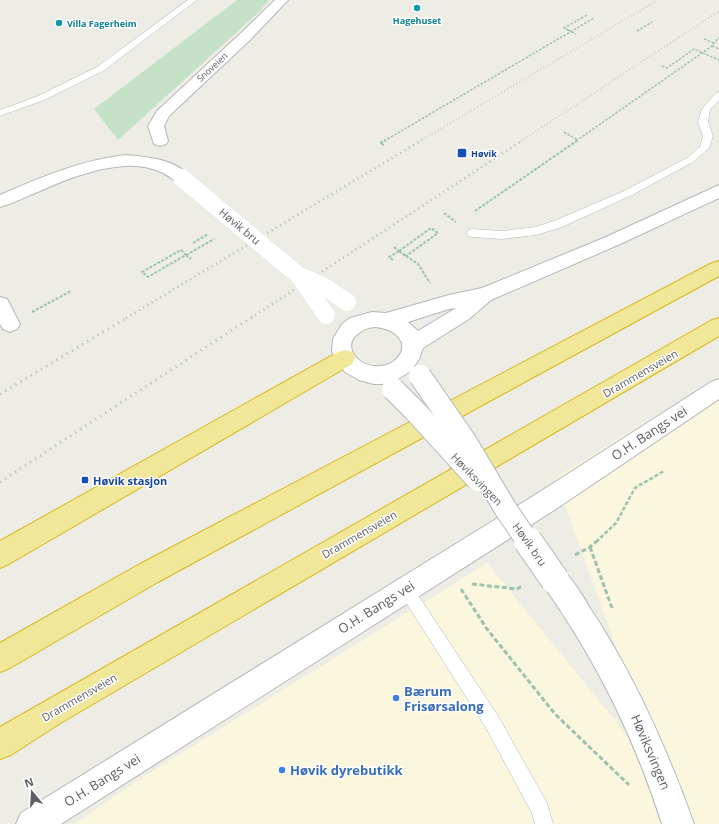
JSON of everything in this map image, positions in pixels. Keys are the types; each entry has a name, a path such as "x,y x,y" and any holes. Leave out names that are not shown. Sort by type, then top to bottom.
{"highway":[{"path":"0,658 149,573 719,268"},
{"name":"Drammensveien","path":"0,744 274,583 719,326"},
{"path":"0,555 343,350"}],"main road":[{"name":"Snoveien","path":"160,140 156,126 162,114 246,36 282,0"},
{"name":"Høvik bru","path":"0,201 73,172 96,165 127,159 144,161 169,168 298,274"},
{"path":"343,350 346,332 353,326 363,321 382,320 449,302 485,295 612,241 718,190"},
{"path":"298,274 322,285 347,302 382,320 398,324 410,337 414,360"},
{"path":"298,274 326,315 343,350 356,370 373,375 385,375 395,372 414,360 462,314 485,295"},
{"path":"0,304 10,324"},
{"name":"Høviksvingen","path":"414,360 505,508"},
{"name":"Høviksvingen","path":"373,375 393,389 414,408 448,448 505,508"},
{"name":"O.H. Bangs vei","path":"32,824 547,500 719,388"},
{"name":"Høvik bru","path":"505,508 555,580"},
{"name":"Høviksvingen","path":"555,580 597,645 632,708 666,784 678,824"}],"lane":[{"path":"0,113 41,98 100,68 193,0"},
{"path":"472,233 502,235 536,231 558,224 628,193 690,160 704,148 708,136 703,122 706,109 719,95"},
{"path":"405,588 492,722 540,810 544,824"}],"path":[{"path":"576,34 564,28 587,15"},
{"path":"384,145 380,142 594,18"},
{"path":"637,31 652,22"},
{"path":"471,214 712,46 719,38"},
{"path":"704,39 714,44"},
{"path":"712,46 719,49"},
{"path":"662,66 667,68 694,49 719,60"},
{"path":"564,132 578,140"},
{"path":"393,260 389,257 399,251 431,228 438,233 406,256 399,251 394,247"},
{"path":"187,256 215,239 209,234 193,243 208,234 214,239 191,252 186,255 155,273 148,277 142,272 181,250 184,253 187,256 190,259"},
{"path":"399,251 418,264 432,286"},
{"path":"10,324 72,291"},
{"path":"613,611 590,547 616,523 635,488 664,472"},
{"path":"444,564 488,629 555,714 633,788"}],"shaded area":[{"path":"719,377 719,824 75,824 135,782 487,563 665,782 555,478"}],"green space":[{"path":"237,0 269,0 260,11 118,140 94,109"}],"railway":[{"path":"420,141 658,0"},
{"path":"521,141 719,11"},
{"path":"126,318 422,140"},
{"path":"251,318 523,140"},
{"path":"0,394 128,317"},
{"path":"0,482 252,317"}],"place":[{"name":"Hagehuset","path":"417,8"},
{"name":"Villa Fagerheim","path":"59,23"},
{"name":"Høvik","path":"462,153"},
{"name":"Høvik stasjon","path":"85,480"},
{"name":"Bærum Frisørsalong","path":"396,698"},
{"name":"Høvik dyrebutikk","path":"282,770"}]}
